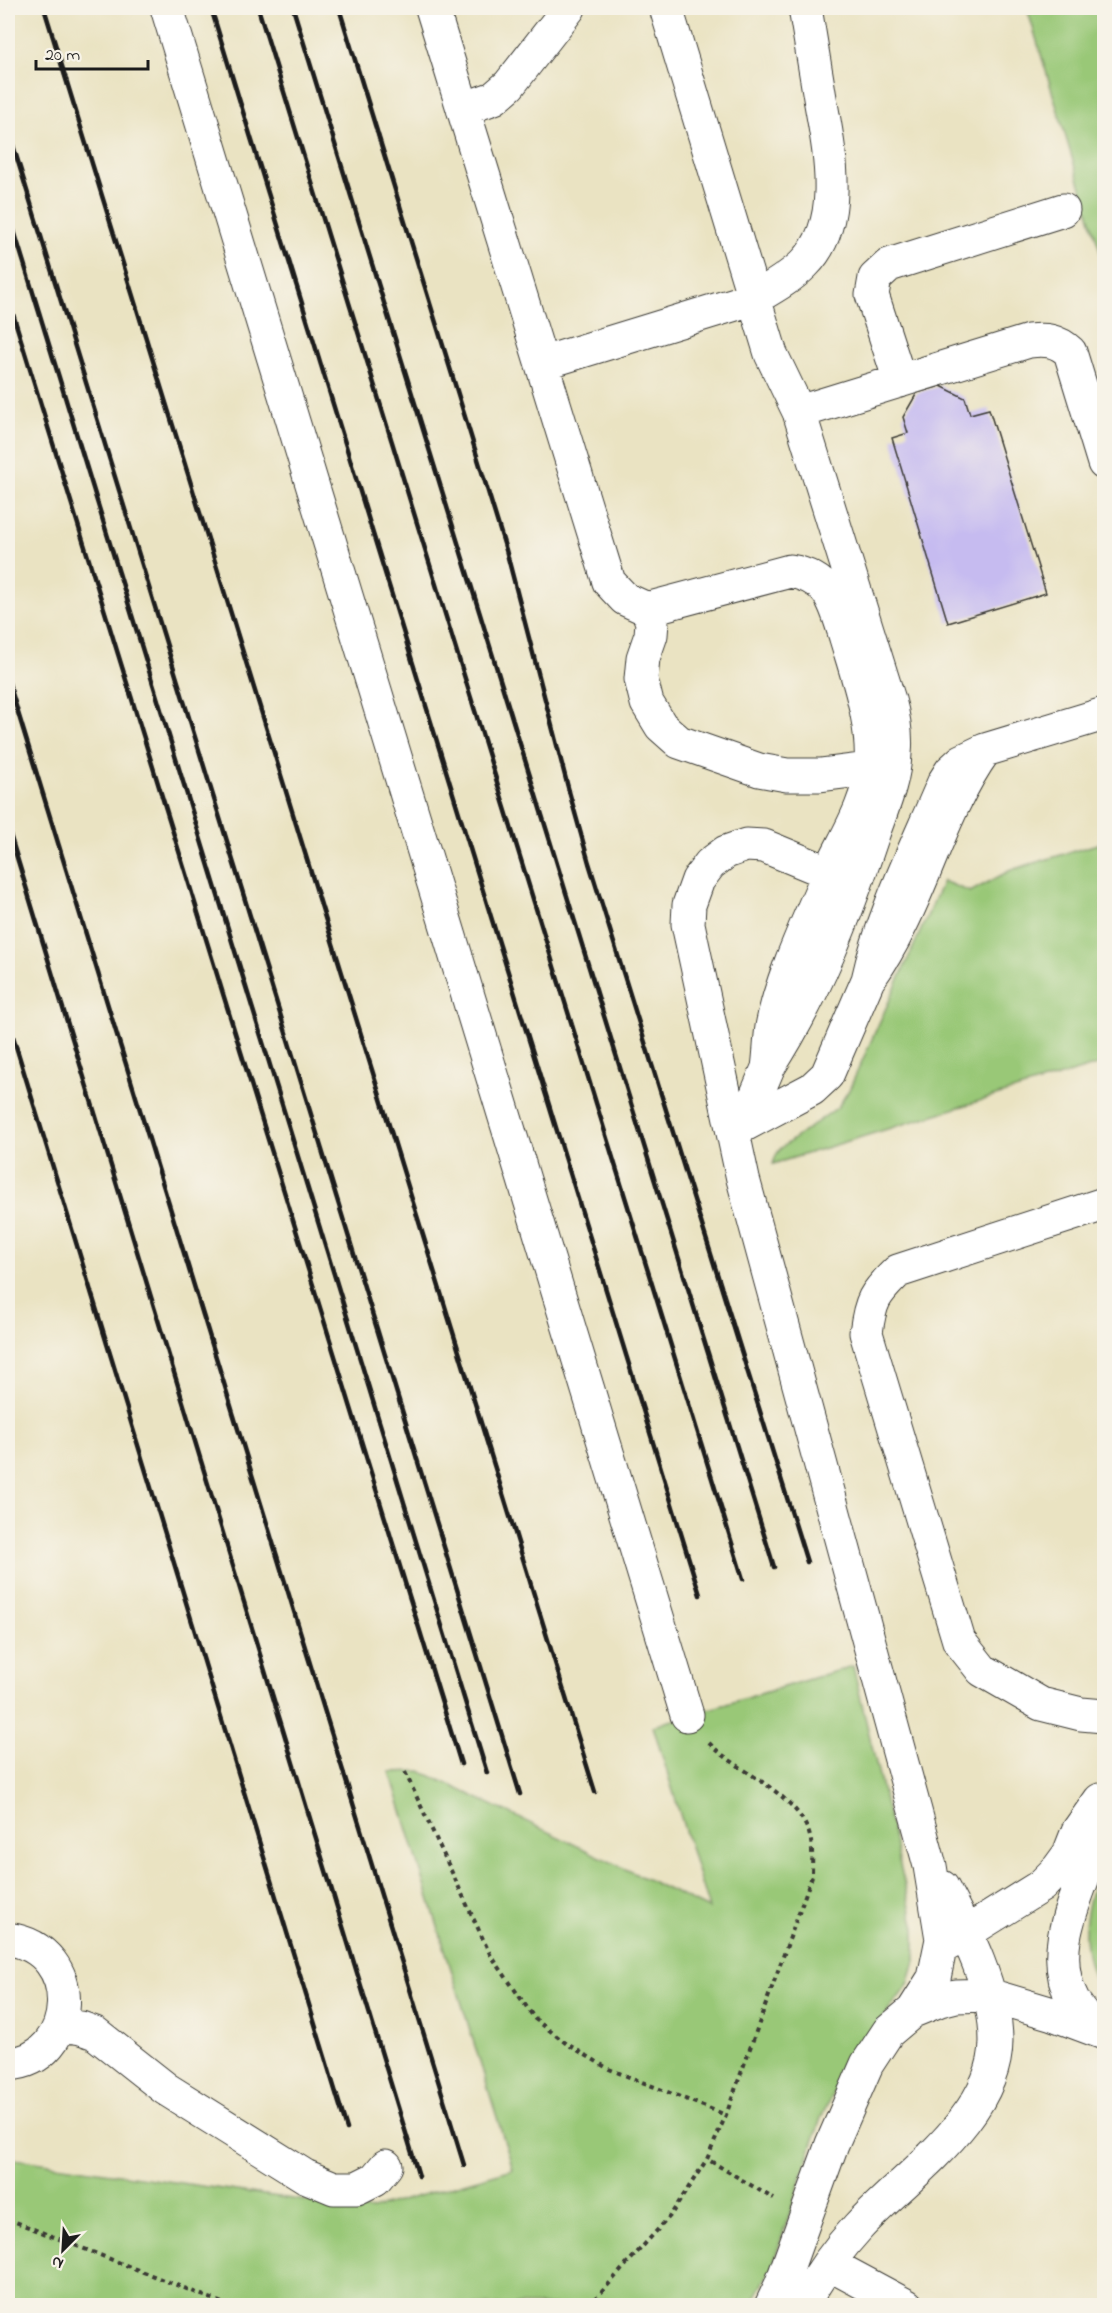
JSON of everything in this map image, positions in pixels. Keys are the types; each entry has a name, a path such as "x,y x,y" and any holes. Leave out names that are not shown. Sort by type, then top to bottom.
{"street":[{"path":"167,8 687,1715"},
{"path":"432,8 609,582 625,599 647,609 790,571 806,574 823,585 835,602 864,700 870,735 882,767"},
{"path":"463,109 494,98 509,85 569,8"},
{"path":"666,8 771,354 800,412 895,725 882,767 865,797 842,878 783,983 772,1026 768,1068 754,1101 733,1131"},
{"path":"543,363 755,298 805,264 821,239 830,210 832,163 805,8"},
{"path":"900,381 872,295 875,278 889,265 1063,210"},
{"path":"800,412 1029,341 1043,339 1059,342 1070,351 1104,463"},
{"path":"647,609 652,622 651,635 643,658 642,679 647,703 661,726 679,742 759,770 787,775 820,775 882,767"},
{"path":"733,1131 812,1089 827,1075 868,980 874,953 944,782 951,771 962,761 986,750 1104,714"},
{"path":"842,878 764,846 746,845 726,852 710,864 698,880 689,905 688,924 743,1179 930,1866 942,1939 934,1977 913,2011"},
{"path":"1104,1204 898,1271 879,1289 869,1307 866,1333 959,1641 982,1670 1041,1704 1081,1714 1104,1716"},
{"path":"939,1953 953,1940 1041,1886 1069,1854 1078,1831 1102,1790"},
{"path":"1100,2031 1073,2000 1063,1970 1062,1943 1072,1907 1098,1838 1102,1790"},
{"path":"802,2306 829,2264 857,2228 963,2123 983,2093 991,2071 996,2041 989,1995 966,1932 930,1866"},
{"path":"8,1939 20,1941 39,1951 53,1965 62,1984 65,2004 60,2025 49,2042 33,2056 14,2064 8,2064"},
{"path":"771,2306 781,2285 832,2144 867,2064 888,2032 913,2011 956,1996 989,1995 1100,2031"},
{"path":"60,2025 81,2028 94,2033 166,2089 305,2176 334,2188 357,2188 375,2179 386,2166"},
{"path":"829,2264 908,2306"}],"path":[{"path":"589,2306 670,2216 707,2159 726,2115 812,1876 813,1853 807,1827 792,1805 715,1749 700,1734 687,1715"},
{"path":"405,1772 490,1954 535,2019 567,2044 609,2069 726,2115"},
{"path":"707,2159 805,2218"},
{"path":"8,2218 230,2306"}],"green space":[{"path":"1027,8 1104,8 1104,264"},
{"path":"1104,842 1104,1063 773,1164 781,1148 838,1107 849,1090 943,881 970,892 1011,870"},
{"path":"853,1666 915,1928 915,1962 908,1985 839,2080 821,2118 772,2267 751,2305 8,2306 8,2158 369,2210 513,2169 390,1772 421,1771 709,1909 653,1726"},
{"path":"1101,1856 1104,1857 1104,2002 1091,1969 1085,1934 1088,1905"}],"building":[{"path":"941,386 965,398 970,414 989,409 1046,593 948,623 892,438 908,433 903,417 917,393"}],"railway":[{"path":"44,8 595,1792"},
{"path":"211,8 700,1595"},
{"path":"258,8 743,1579"},
{"path":"293,8 774,1567"},
{"path":"339,8 506,550 589,863 807,1562"},
{"path":"8,129 520,1794"},
{"path":"8,211 487,1773"},
{"path":"8,298 461,1764"},
{"path":"8,680 464,2165"},
{"path":"8,828 419,2176"},
{"path":"8,1020 347,2129"}]}
